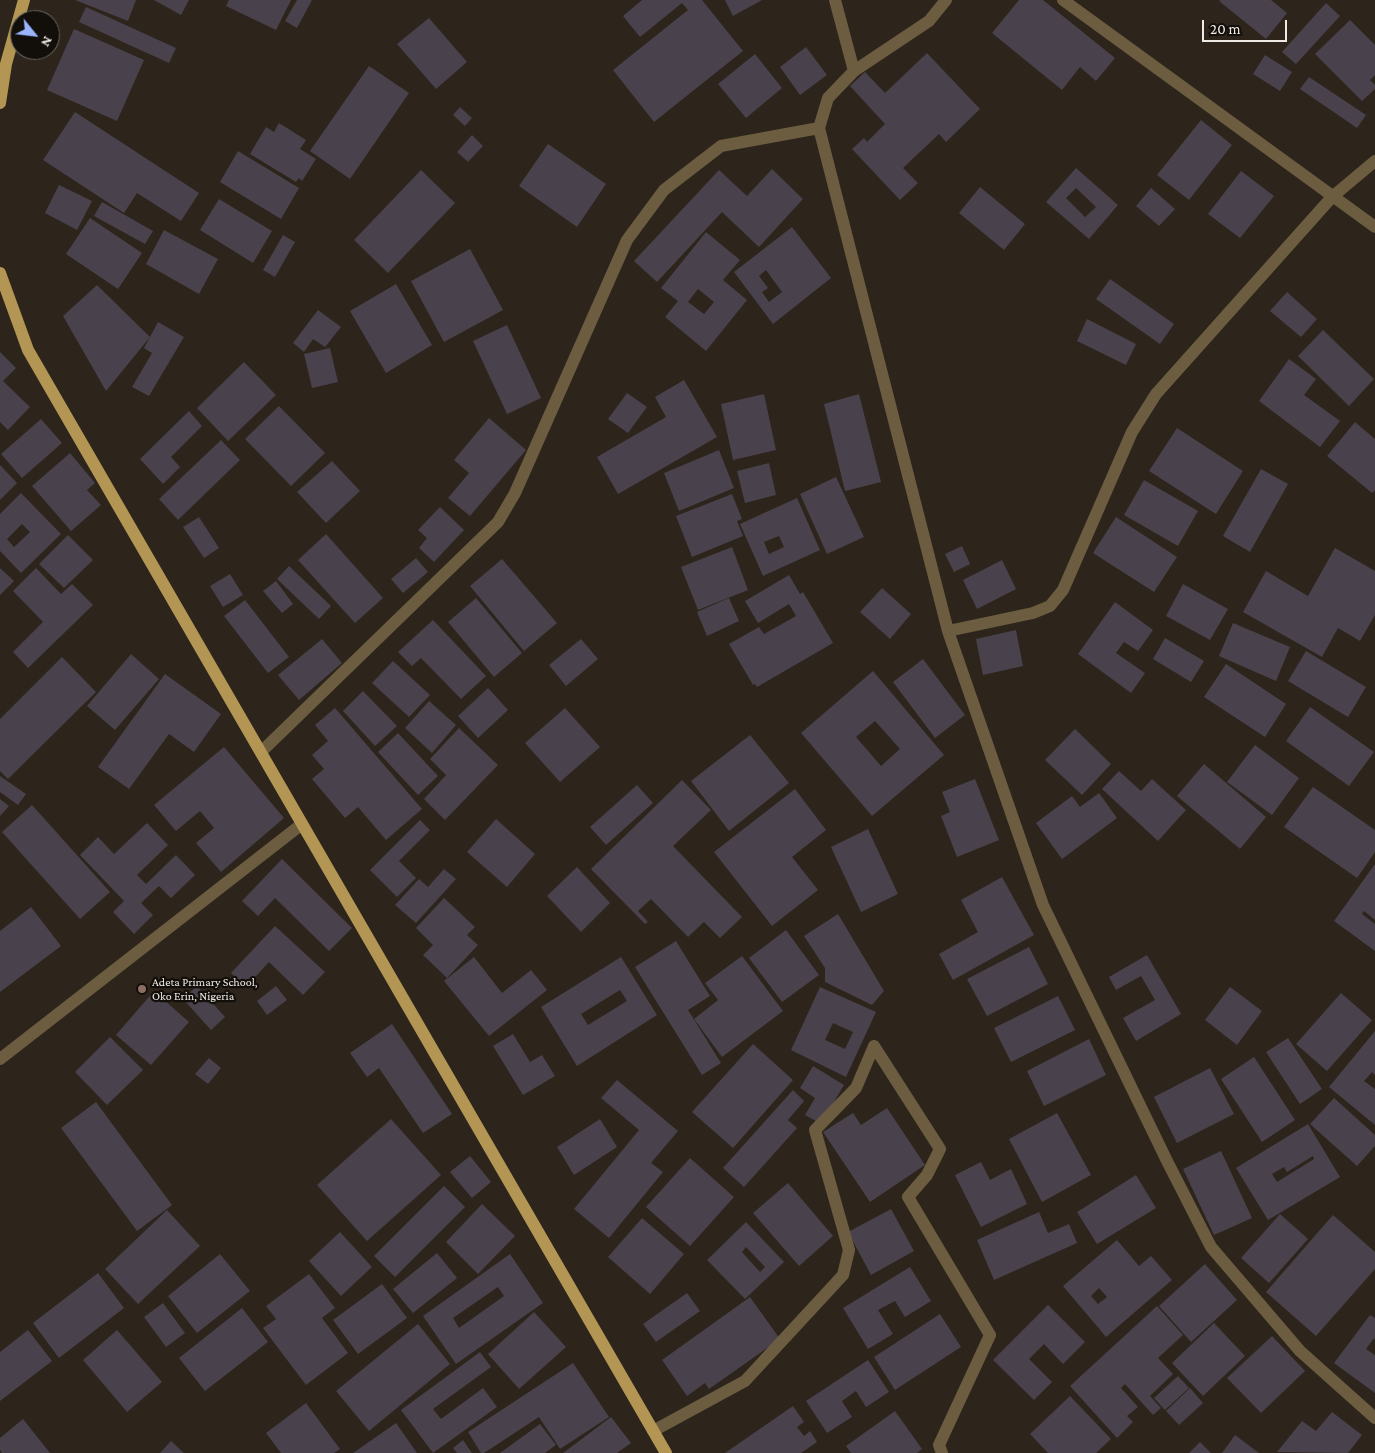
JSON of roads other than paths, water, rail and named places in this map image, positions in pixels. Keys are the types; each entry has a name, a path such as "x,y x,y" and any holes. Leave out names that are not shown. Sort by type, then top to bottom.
{"main road":[{"path":"0,103 6,64 24,0"},
{"path":"0,273 28,350 666,1453"}],"street":[{"path":"835,0 854,70"},
{"path":"946,0 929,21 854,70 828,98 819,128 948,631 1043,905 1211,1247 1300,1352 1375,1418"},
{"path":"1063,0 1375,227"},
{"path":"261,752 498,522 515,493 627,240 664,190 721,146 819,128"},
{"path":"948,631 1033,613 1050,606 1063,590 1132,432 1156,394 1332,197 1375,161"},
{"path":"0,1059 302,824"},
{"path":"653,1431 746,1381 842,1276 850,1250 815,1130 856,1088 874,1046 940,1149 927,1175 908,1197 990,1335 939,1444 942,1453"}],"place":[{"name":"Adeta Primary School, Oko Erin, Nigeria","path":"142,989"}]}
